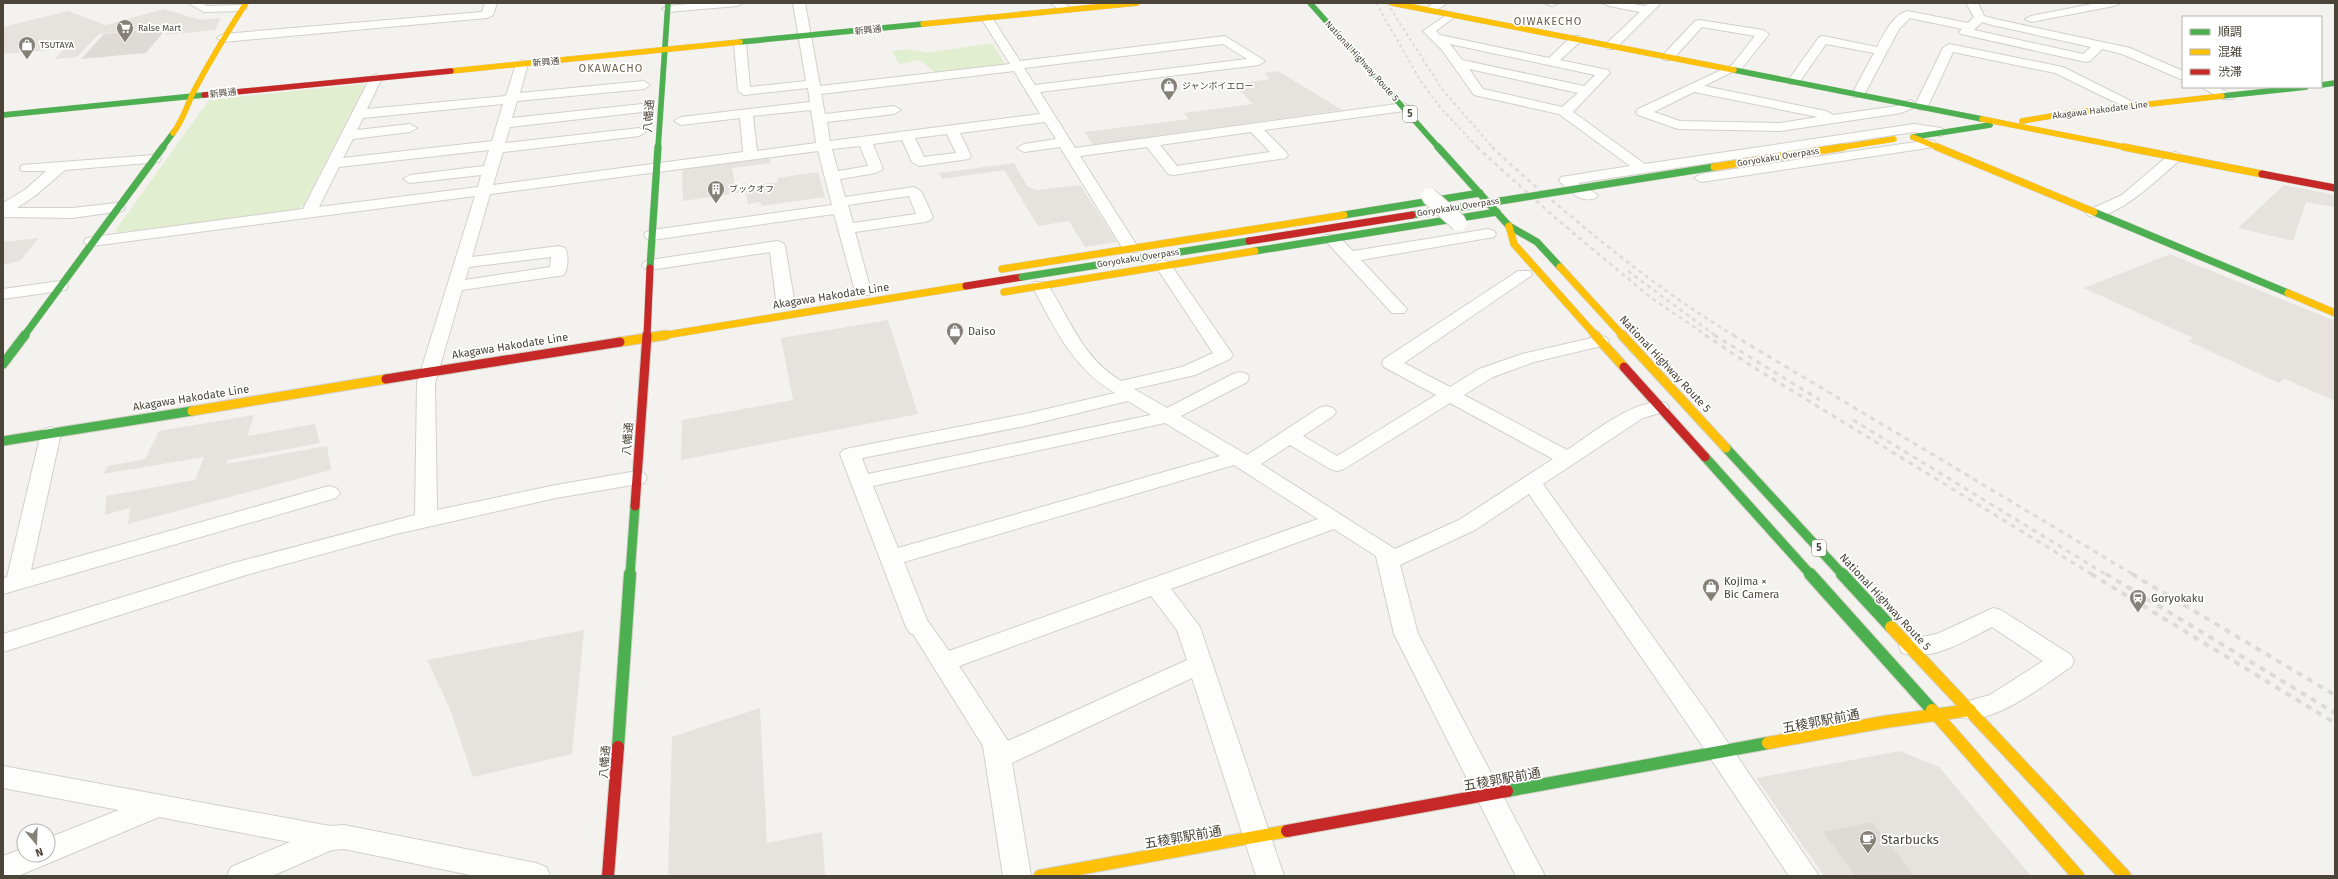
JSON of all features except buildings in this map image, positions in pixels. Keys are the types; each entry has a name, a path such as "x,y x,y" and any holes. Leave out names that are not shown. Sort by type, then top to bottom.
{"main road":[{"name":"新興通","path":"3,115 1137,3"},
{"name":"National Highway Route 5","path":"1310,3 1509,226 1537,242 2125,876"},
{"path":"1392,3 2335,188"},
{"path":"3,364 183,120 194,96 194,90 243,6"},
{"name":"八幡通","path":"608,876 637,478 668,6"},
{"name":"Akagawa Hakodate Line","path":"1894,140 1941,132 2134,106 2297,88"},
{"path":"1913,137 2094,214 2335,313"},
{"name":"Goryokaku Overpass","path":"1031,282 1894,140"},
{"path":"993,270 1480,193"},
{"path":"993,294 1031,282 1163,265 1497,212"},
{"name":"National Highway Route 5","path":"1509,226 1514,244 2078,876"},
{"name":"Akagawa Hakodate Line","path":"3,441 646,336 895,298 1031,282"},
{"path":"783,316 859,292"},
{"path":"895,298 931,302"},
{"name":"五稜郭駅前通","path":"1040,876 1934,714 1970,710"}],"street":[{"path":"194,3 204,10 243,6"},
{"path":"223,38 487,14 491,3"},
{"path":"668,6 737,3"},
{"path":"799,3 824,146 846,229 859,292"},
{"path":"1056,3 1067,10"},
{"path":"1430,10 1441,3"},
{"path":"1609,3 1651,6"},
{"path":"1969,3 1980,18 2126,51 2182,76"},
{"path":"2031,19 2114,3"},
{"path":"1611,46 1651,6"},
{"path":"1858,94 1894,27 1908,14 1969,27"},
{"path":"1451,15 1429,31 1438,38 1479,92 1563,111 1643,168"},
{"path":"987,18 1069,147 1131,249"},
{"path":"1980,18 1965,32 2086,58 2100,45"},
{"path":"1668,57 1699,23 1763,34 1733,69 1643,112 1678,126 1780,127 1901,109 1916,105 1949,48 2059,70 2134,106"},
{"path":"1438,38 1604,73 1571,108 1563,111"},
{"path":"1552,61 1576,39"},
{"path":"740,43 744,91 813,87 1017,66 1225,40 1258,60 1032,89"},
{"path":"1794,81 1823,40 1881,50"},
{"path":"1457,63 1588,91"},
{"path":"426,518 426,384 432,371 522,64"},
{"path":"309,212 376,78"},
{"path":"358,114 445,108 512,99 644,85"},
{"path":"1694,88 1840,118"},
{"path":"2209,88 2228,96"},
{"path":"681,120 817,105"},
{"path":"1024,148 1069,147 1150,141 1404,107"},
{"path":"504,123 642,108"},
{"path":"819,119 894,110"},
{"path":"746,113 750,156"},
{"path":"92,242 309,212 1049,117"},
{"path":"348,135 410,128"},
{"path":"1150,141 1173,171 1281,156 1254,128"},
{"path":"1928,144 1586,196 1566,180 1914,128 1941,132"},
{"path":"907,135 919,162 964,156 952,129"},
{"path":"333,163 639,132"},
{"path":"832,176 876,169 865,141"},
{"path":"2094,214 2127,198 2176,156"},
{"path":"27,168 154,159"},
{"path":"3,211 31,192 61,166"},
{"path":"410,179 490,170"},
{"path":"652,235 840,205 914,191 925,217 846,229"},
{"path":"1430,196 1459,223"},
{"path":"3,211 72,213 117,208"},
{"path":"1348,256 1488,234"},
{"path":"1331,238 1398,309"},
{"path":"650,265 777,246 785,299"},
{"path":"457,286 558,271 559,251 464,264"},
{"path":"1017,876 996,744 920,626 918,627 849,449 1025,420 1188,371 1224,355 1163,265"},
{"path":"1524,275 1390,363 1567,459"},
{"path":"1031,282 1078,353 1103,378 1242,461 1386,552 1406,634 1490,794 1531,876"},
{"path":"3,294 60,286"},
{"path":"1289,436 1337,465 1486,373 1512,363 1600,342"},
{"path":"863,482 1168,417 1177,409 1240,378"},
{"path":"1388,561 1466,525 1636,414 1659,407"},
{"path":"891,558 1242,461 1289,436 1326,412"},
{"path":"10,584 51,433"},
{"path":"3,642 186,584 323,547 376,530 426,518 637,478"},
{"path":"1531,482 1721,753 1805,876"},
{"path":"10,584 329,493"},
{"path":"944,662 1337,520"},
{"path":"1155,585 1188,627 1270,876"},
{"path":"1911,647 1942,642 1992,616 2062,661 1998,702 1970,710"},
{"path":"999,757 1200,664"},
{"path":"3,777 160,805 330,838 344,837 536,876"},
{"path":"56,848 160,805"},
{"path":"241,876 330,838"},
{"path":"3,869 18,863"}],"green space":[{"path":"992,43 1005,63 1000,66 936,73 920,60 899,64 892,51 907,49 927,53"},
{"path":"360,84 365,85 303,206 296,210 121,232 115,231 209,100"}],"shaded area":[{"path":"164,9 201,20 221,18 215,30 165,35 172,27 99,34 77,57 55,59 64,49 3,54 3,27 68,11 105,25"},
{"path":"1278,71 1342,110 1093,145 1084,132 1189,119 1184,113 1253,104 1234,84 1270,79 1264,73"},
{"path":"770,157 771,163 732,168 736,187 778,182 778,178 818,172 825,197 762,206 760,202 748,204 746,192 683,201 682,171 688,168"},
{"path":"1014,163 1028,187 1037,190 1080,185 1117,242 1085,247 1069,221 1038,226 1004,170 942,179 939,173"},
{"path":"2284,185 2335,195 2335,207 2306,202 2293,241 2238,228"},
{"path":"39,238 20,261 3,265 3,242"},
{"path":"2170,254 2335,321 2335,401 2285,379 2279,383 2188,341 2193,338 2084,288"},
{"path":"888,320 918,414 681,460 682,420 793,400 781,338"},
{"path":"254,415 247,436 315,424 320,443 228,460 227,464 327,446 331,470 128,524 130,508 105,515 106,496 195,480 204,457 103,474 108,466 145,459 159,431"},
{"path":"584,630 572,754 473,777 450,709 427,660"},
{"path":"760,708 767,843 822,832 825,876 668,876 672,737"},
{"path":"1900,751 1939,767 2031,876 1824,876 1756,778"}],"railway":[{"path":"1376,3 1420,80 1440,107 1477,147"},
{"path":"1387,3 1442,89 1493,148"},
{"path":"1477,147 1552,215 1650,297 1707,336"},
{"path":"1493,148 1543,193 1623,259 1689,307 1735,336"},
{"path":"1628,271 1716,336"},
{"path":"1705,335 1750,365 2093,575"},
{"path":"1714,335 1820,400"},
{"path":"1733,335 2134,575"},
{"path":"1853,420 2107,575"},
{"path":"2091,574 2335,723"},
{"path":"2106,574 2335,713"},
{"path":"2132,574 2335,695"}],"traffic: fast":[{"path":"650,268 668,3"},
{"path":"1310,3 1509,226 1537,242 1560,267"},
{"path":"740,42 923,24"},
{"path":"1734,70 1982,119"},
{"path":"2322,85 2335,83"},
{"path":"2222,96 2297,88"},
{"path":"3,115 204,95"},
{"path":"1913,137 1990,125"},
{"path":"3,364 173,133"},
{"path":"1412,215 1714,167"},
{"path":"1344,215 1480,193"},
{"path":"1255,251 1497,212"},
{"path":"2094,212 2288,293"},
{"path":"1022,277 1249,241"},
{"path":"3,441 192,411"},
{"path":"1726,448 1891,627"},
{"path":"1705,457 1932,710"},
{"path":"618,747 635,506"},
{"path":"1507,791 1768,743"}],"traffic: slow":[{"path":"173,133 183,120 194,91 223,38 246,3"},
{"path":"923,24 1137,3"},
{"path":"1392,3 1734,70"},
{"path":"451,71 740,42"},
{"path":"2022,121 2070,113 2222,96"},
{"path":"1982,119 2262,174"},
{"path":"1913,137 2094,212"},
{"path":"1714,167 1894,139"},
{"path":"1002,269 1344,215"},
{"path":"1509,226 1514,244 1624,367"},
{"path":"1004,292 1255,251"},
{"path":"1560,267 1726,448"},
{"path":"620,342 966,286"},
{"path":"2288,293 2335,313"},
{"path":"192,411 386,379"},
{"path":"1891,627 2125,876"},
{"path":"1932,710 2078,876"},
{"path":"1768,743 1884,722 1970,710"},
{"path":"1040,876 1287,831"}],"traffic: jam":[{"path":"204,95 451,71"},
{"path":"2262,174 2335,188"},
{"path":"1249,241 1412,215"},
{"path":"635,506 646,362 650,268"},
{"path":"966,286 1022,277"},
{"path":"386,379 620,342"},
{"path":"1624,367 1705,457"},
{"path":"608,876 618,747"},
{"path":"1287,831 1507,791"}],"place":[{"name":"Ralse Mart","path":"125,43"},
{"name":"TSUTAYA","path":"27,60"},
{"name":"ジャンボイエロー","path":"1169,101"},
{"name":"ブックオフ","path":"716,204"},
{"name":"Daiso","path":"955,346"},
{"name":"Kojima × Bic Camera","path":"1711,602"},
{"name":"Goryokaku","path":"2138,613"},
{"name":"Starbucks","path":"1868,854"}],"district":[{"name":"OIWAKECHO","path":"1548,21"},
{"name":"OKAWACHO","path":"611,68"}]}
